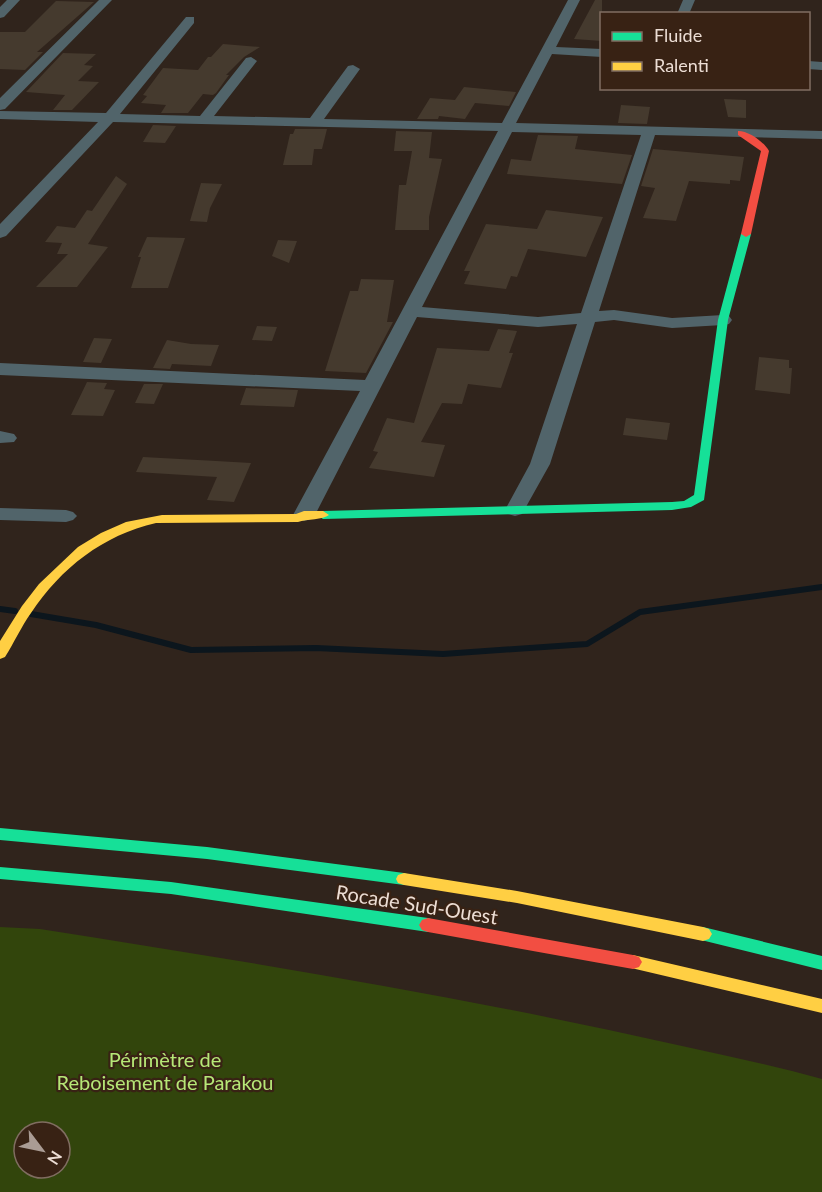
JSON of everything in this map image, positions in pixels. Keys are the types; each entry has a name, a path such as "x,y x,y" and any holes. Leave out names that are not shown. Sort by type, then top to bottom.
{"street":[{"path":"0,14 14,0"},
{"path":"0,106 106,0"},
{"path":"304,515 574,0"},
{"path":"0,233 110,117 190,20"},
{"path":"548,50 600,52"},
{"path":"204,120 251,61"},
{"path":"314,122 353,69"},
{"path":"0,115 822,135"},
{"path":"514,510 540,464 649,131"},
{"path":"0,654 12,629 42,588 66,562 92,545 122,530 156,519 298,518 304,515 672,506 687,504 700,497 723,320 736,276 765,151 762,146 741,133"},
{"path":"411,311 538,322 614,315 672,324 723,320"},
{"path":"0,369 373,386"},
{"path":"0,514 66,516"},
{"name":"Rocade Sud-Ouest","path":"0,834 197,850 513,896 687,931 822,963"},
{"name":"Rocade Sud-Ouest","path":"0,873 102,880 222,893 449,927 680,971 822,1006"}],"green space":[{"name":"Périmètre de Reboisement de Parakou","path":"0,927 40,929 397,988 609,1030 822,1079 822,1192 0,1192"}],"building":[{"path":"595,0 602,0 600,41 574,39"},
{"path":"56,1 94,2 37,52 43,52 25,70 0,69 0,32 25,32"},
{"path":"223,44 260,47 244,57 226,75 229,75 216,93 203,94 188,113 161,113 166,105 141,103 147,96 143,95 163,68 198,70 208,57 211,57"},
{"path":"63,53 96,54 84,65 93,66 78,81 99,82 72,110 53,110 65,95 26,92"},
{"path":"464,87 516,92 509,106 475,103 465,119 439,116 438,119 417,119 430,98 455,100"},
{"path":"724,99 746,100 746,118 728,117"},
{"path":"621,105 650,107 647,124 618,123"},
{"path":"153,125 176,126 165,143 143,142"},
{"path":"295,129 327,129 322,149 314,149 312,165 283,165 290,134 293,134"},
{"path":"396,131 432,132 429,158 442,159 429,217 429,230 395,230 399,185 406,185 412,151 394,151"},
{"path":"538,135 578,136 575,149 632,155 622,184 507,174 511,159 531,161"},
{"path":"653,149 744,157 740,181 730,180 730,184 689,181 676,221 643,218 655,188 641,186"},
{"path":"116,176 127,184 88,244 108,247 77,287 36,287 68,254 57,254 62,243 45,242 57,226 75,228 87,210 92,211"},
{"path":"201,183 222,184 210,208 207,222 190,221"},
{"path":"546,210 603,217 586,257 528,249 517,277 511,276 506,289 464,284 470,271 464,271 486,224 537,229"},
{"path":"147,237 185,238 168,288 131,288 141,257 138,257"},
{"path":"278,240 297,241 289,263 272,256"},
{"path":"361,279 394,280 387,322 393,322 366,373 325,371 350,291 358,291"},
{"path":"257,326 277,327 272,341 252,340"},
{"path":"498,329 517,331 509,353 513,353 501,388 468,384 462,404 442,403 421,442 445,445 434,477 369,468 378,452 373,451 387,418 414,423 437,348 489,351"},
{"path":"94,338 112,339 101,363 83,362"},
{"path":"167,340 219,345 211,366 172,364 170,369 153,368"},
{"path":"759,357 789,360 789,368 792,368 790,394 755,390"},
{"path":"87,382 107,383 104,389 115,390 103,416 71,415"},
{"path":"144,384 163,384 154,404 135,403"},
{"path":"246,388 298,390 294,407 240,405"},
{"path":"626,418 670,423 667,440 623,435"},
{"path":"143,457 251,463 234,502 207,500 217,477 136,472"}],"waterway":[{"path":"31,614 96,625 191,650 316,648 443,654 587,644 640,612 822,587"},
{"path":"0,609 15,611"}],"traffic: fast":[{"path":"323,515 672,506 687,504 700,497 723,320 746,234"},
{"path":"0,834 207,853 404,879"},
{"path":"0,873 171,888 428,925"},
{"path":"703,934 822,963"}],"traffic: slow":[{"path":"0,654 27,609 62,567 83,550 130,525 162,518 298,518 304,515 323,515"},
{"path":"404,879 517,897 703,934"},
{"path":"633,962 822,1006"}],"traffic: jam":[{"path":"741,133 762,146 765,151 746,234"},
{"path":"428,925 633,962"}]}
